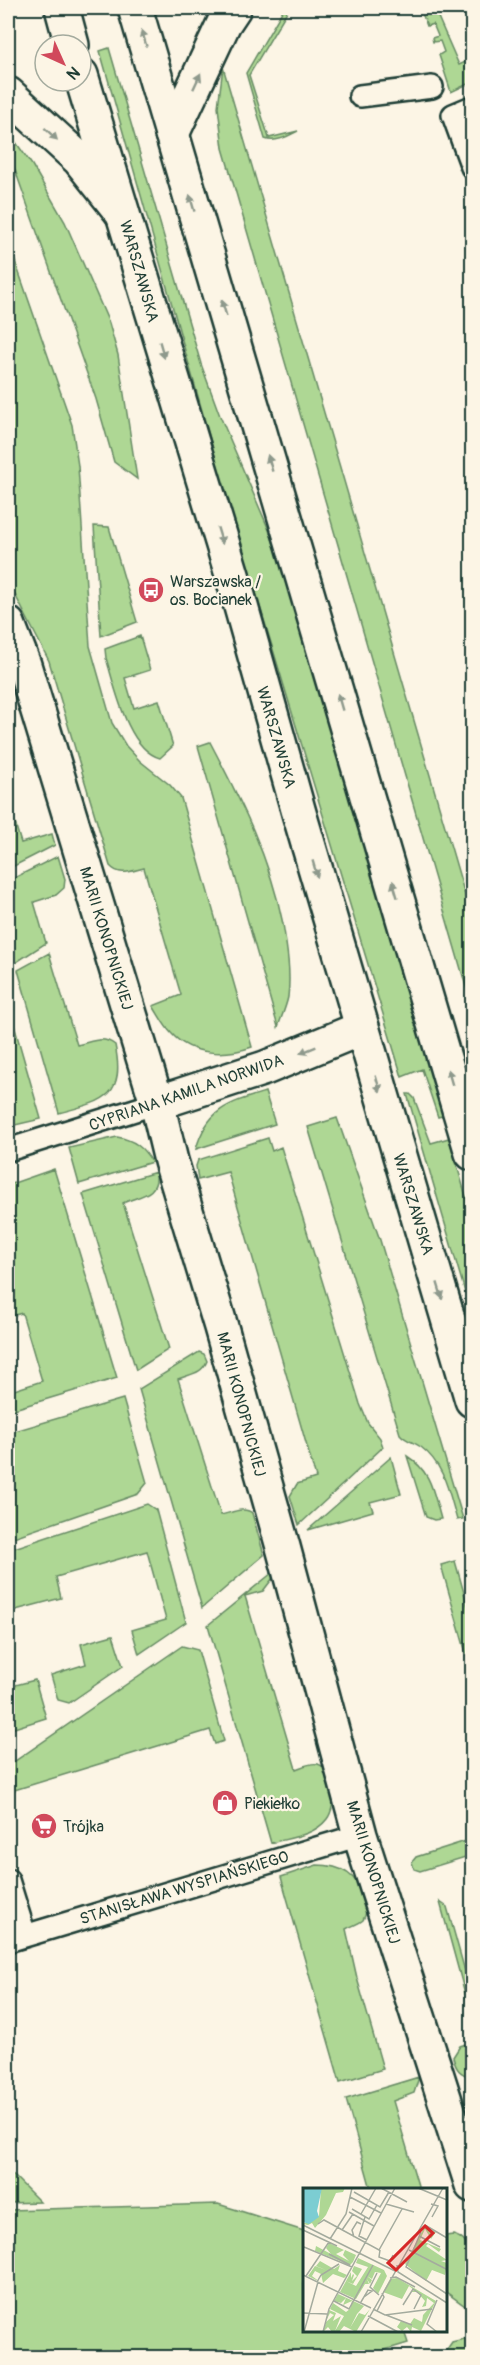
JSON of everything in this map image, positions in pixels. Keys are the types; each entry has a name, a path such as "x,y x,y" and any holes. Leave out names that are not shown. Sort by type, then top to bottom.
{"main road":[{"path":"62,8 69,33"},
{"path":"135,8 472,1154"},
{"path":"172,134 234,8"},
{"name":"WARSZAWSKA","path":"86,93 232,578 472,1400"},
{"path":"8,94 79,159 123,213"},
{"name":"MARII KONOPNICKIEJ","path":"8,624 24,665 221,1326 360,1835 472,2186"},
{"name":"CYPRIANA KAMILA NORWIDA","path":"156,1103 264,1068 362,1028"}],"lane":[{"path":"360,96 432,87"},
{"path":"472,107 453,115 472,166"},
{"name":"CYPRIANA KAMILA NORWIDA","path":"8,1150 156,1103"},
{"name":"STANISŁAWA WYSPIAŃSKIEGO","path":"16,1938 360,1835"},
{"path":"8,1880 16,1938"}],"green space":[{"path":"284,8 289,8 249,75 269,138 298,131 282,138 269,140 265,139 246,73"},
{"path":"420,8 434,8 459,65 472,59 472,82 451,92 439,55 444,52 440,41 433,42 432,38 438,36 433,24 427,26"},
{"path":"109,48 201,364 283,570 445,1115 438,1117 422,1069 402,1077 220,474 100,51"},
{"path":"223,67 472,919 472,988 467,990 223,148 218,107"},
{"path":"10,134 32,165 65,222 109,323 118,355 137,479 114,462 96,399 9,153"},
{"path":"8,241 72,425 78,466 90,646 112,723 126,746 140,761 170,785 181,798 252,1047 242,1050 221,1053 189,1047 169,1031 153,1006 181,995 144,868 122,872 110,866 49,661 8,581"},
{"path":"94,526 109,527 137,622 101,636"},
{"path":"140,636 150,670 125,678 134,708 159,700 173,746 160,758 139,743 131,730 118,700 106,658 105,649"},
{"path":"210,742 253,830 270,876 283,924 289,979 288,997 278,1027 198,746"},
{"path":"8,800 21,843 52,834 55,845 8,869"},
{"path":"58,856 65,879 64,888 56,895 34,902 46,943 15,963 8,939 8,881"},
{"path":"49,953 77,1045 106,1040 115,1045 118,1063 114,1087 108,1094 88,1105 59,1113 18,970"},
{"path":"8,1004 41,1119 15,1125 8,1121"},
{"path":"265,1092 275,1124 196,1149 206,1125 213,1116 230,1104"},
{"path":"407,1094 414,1098 431,1143 449,1138 472,1217 472,1316"},
{"path":"337,1118 380,1240 463,1519 457,1520 445,1480 436,1462 421,1447 400,1434 308,1127"},
{"path":"117,1137 138,1145 152,1162 79,1184 69,1148"},
{"path":"268,1138 272,1151 281,1147 360,1404 368,1423 380,1438 383,1447 299,1525 290,1496 297,1484 316,1478 228,1172 198,1180 196,1166 198,1160"},
{"path":"54,1169 117,1378 11,1410 8,1392 42,1381 22,1313 8,1317 8,1185"},
{"path":"156,1172 154,1186 147,1194 123,1203 169,1349 136,1370 83,1194"},
{"path":"199,1352 204,1354 207,1361 202,1369 178,1379 221,1515 241,1510 252,1513 264,1555 202,1608 139,1389"},
{"path":"123,1399 147,1483 138,1494 8,1539 8,1433"},
{"path":"407,1456 427,1476 441,1519 434,1520 426,1517"},
{"path":"391,1457 401,1494 370,1502 373,1511 308,1530"},
{"path":"147,1504 156,1510 186,1622 139,1654 132,1630 166,1620 147,1551 56,1577 61,1598 8,1612 8,1550"},
{"path":"455,1561 472,1621 472,1674 441,1565"},
{"path":"272,1573 273,1578 263,1591 245,1596 296,1769 312,1764 318,1764 324,1768 331,1781 333,1798 330,1813 322,1825 301,1836 271,1843 208,1625"},
{"path":"113,1635 123,1666 69,1703 58,1700 51,1675 86,1664 81,1644"},
{"path":"182,1646 198,1650 224,1741 215,1744 210,1730 8,1792 8,1766"},
{"path":"35,1680 46,1718 8,1730 8,1707 10,1706 8,1687"},
{"path":"472,1839 472,1855 420,1871 414,1869 412,1862 416,1857"},
{"path":"317,1865 340,1869 352,1876 357,1882 365,1903 366,1914 363,1920 346,1929 357,1978 383,2069 340,2082 281,1877"},
{"path":"440,1902 447,1907 472,1996 472,2019"},
{"path":"472,2042 472,2077 459,2071 453,2057 460,2046"},
{"path":"419,2077 414,2093 393,2101 419,2188 371,2188 346,2099"},
{"path":"8,2170 40,2202 8,2203"},
{"path":"218,2204 303,2231 303,2332 404,2332 408,2343 359,2358 8,2357 8,2210"},
{"path":"453,2235 462,2239 471,2255 474,2278 472,2311 447,2293 447,2236"},
{"path":"472,2337 472,2357 447,2357 445,2352 452,2342"}],"place":[{"name":"Warszawska / os. Bocianek","path":"151,590"},
{"name":"Piekiełko","path":"225,1803"},
{"name":"Trójka","path":"44,1826"}]}
